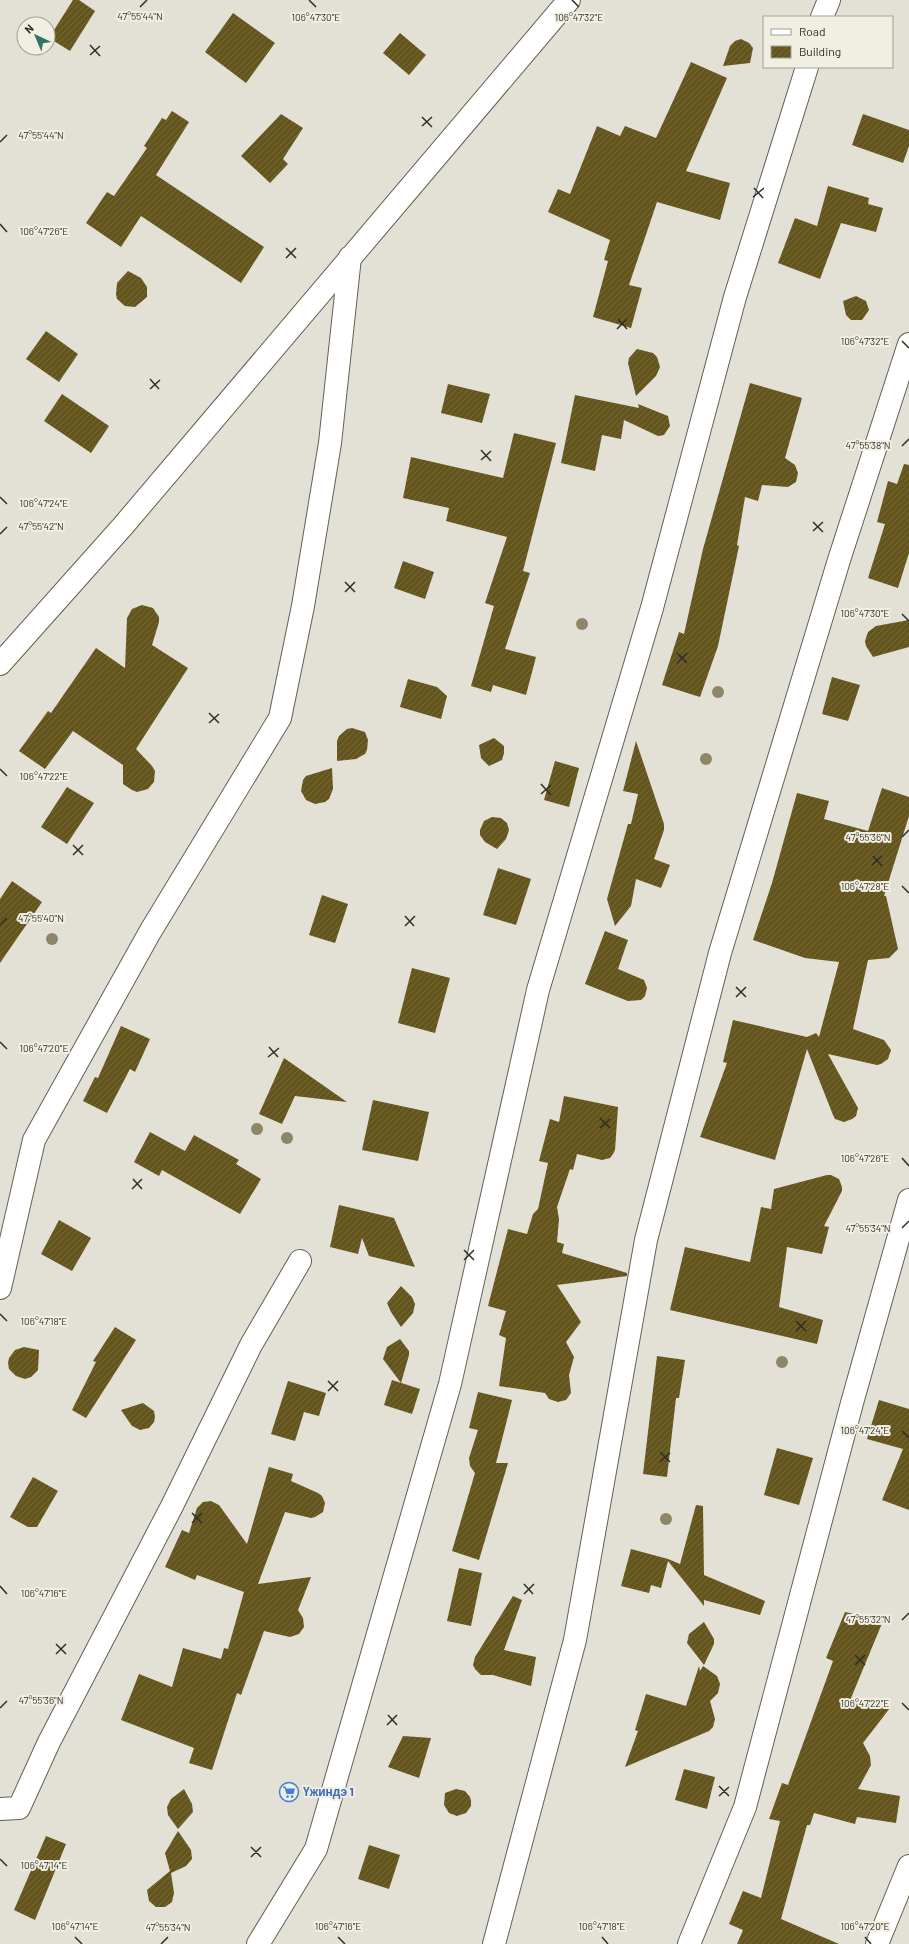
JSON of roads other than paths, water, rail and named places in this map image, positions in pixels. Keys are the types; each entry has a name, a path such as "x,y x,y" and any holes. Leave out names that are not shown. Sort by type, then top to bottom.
{"street":[{"path":"0,664 123,526 569,0"},
{"path":"822,16 829,0"},
{"path":"258,1944 316,1849 450,1384 538,990 652,608 734,297 807,68"},
{"path":"0,1288 34,1140 150,932 280,718 303,606 330,443 350,257"},
{"path":"494,1944 575,1640 646,1240 718,960 839,560 909,344"},
{"path":"689,1944 745,1807 852,1403 909,1200"},
{"path":"0,1809 19,1808 49,1742 171,1508 251,1345 300,1261"},
{"path":"877,1944 909,1866"}],"place":[{"name":"Үжиндэ 1","path":"289,1792"}]}
